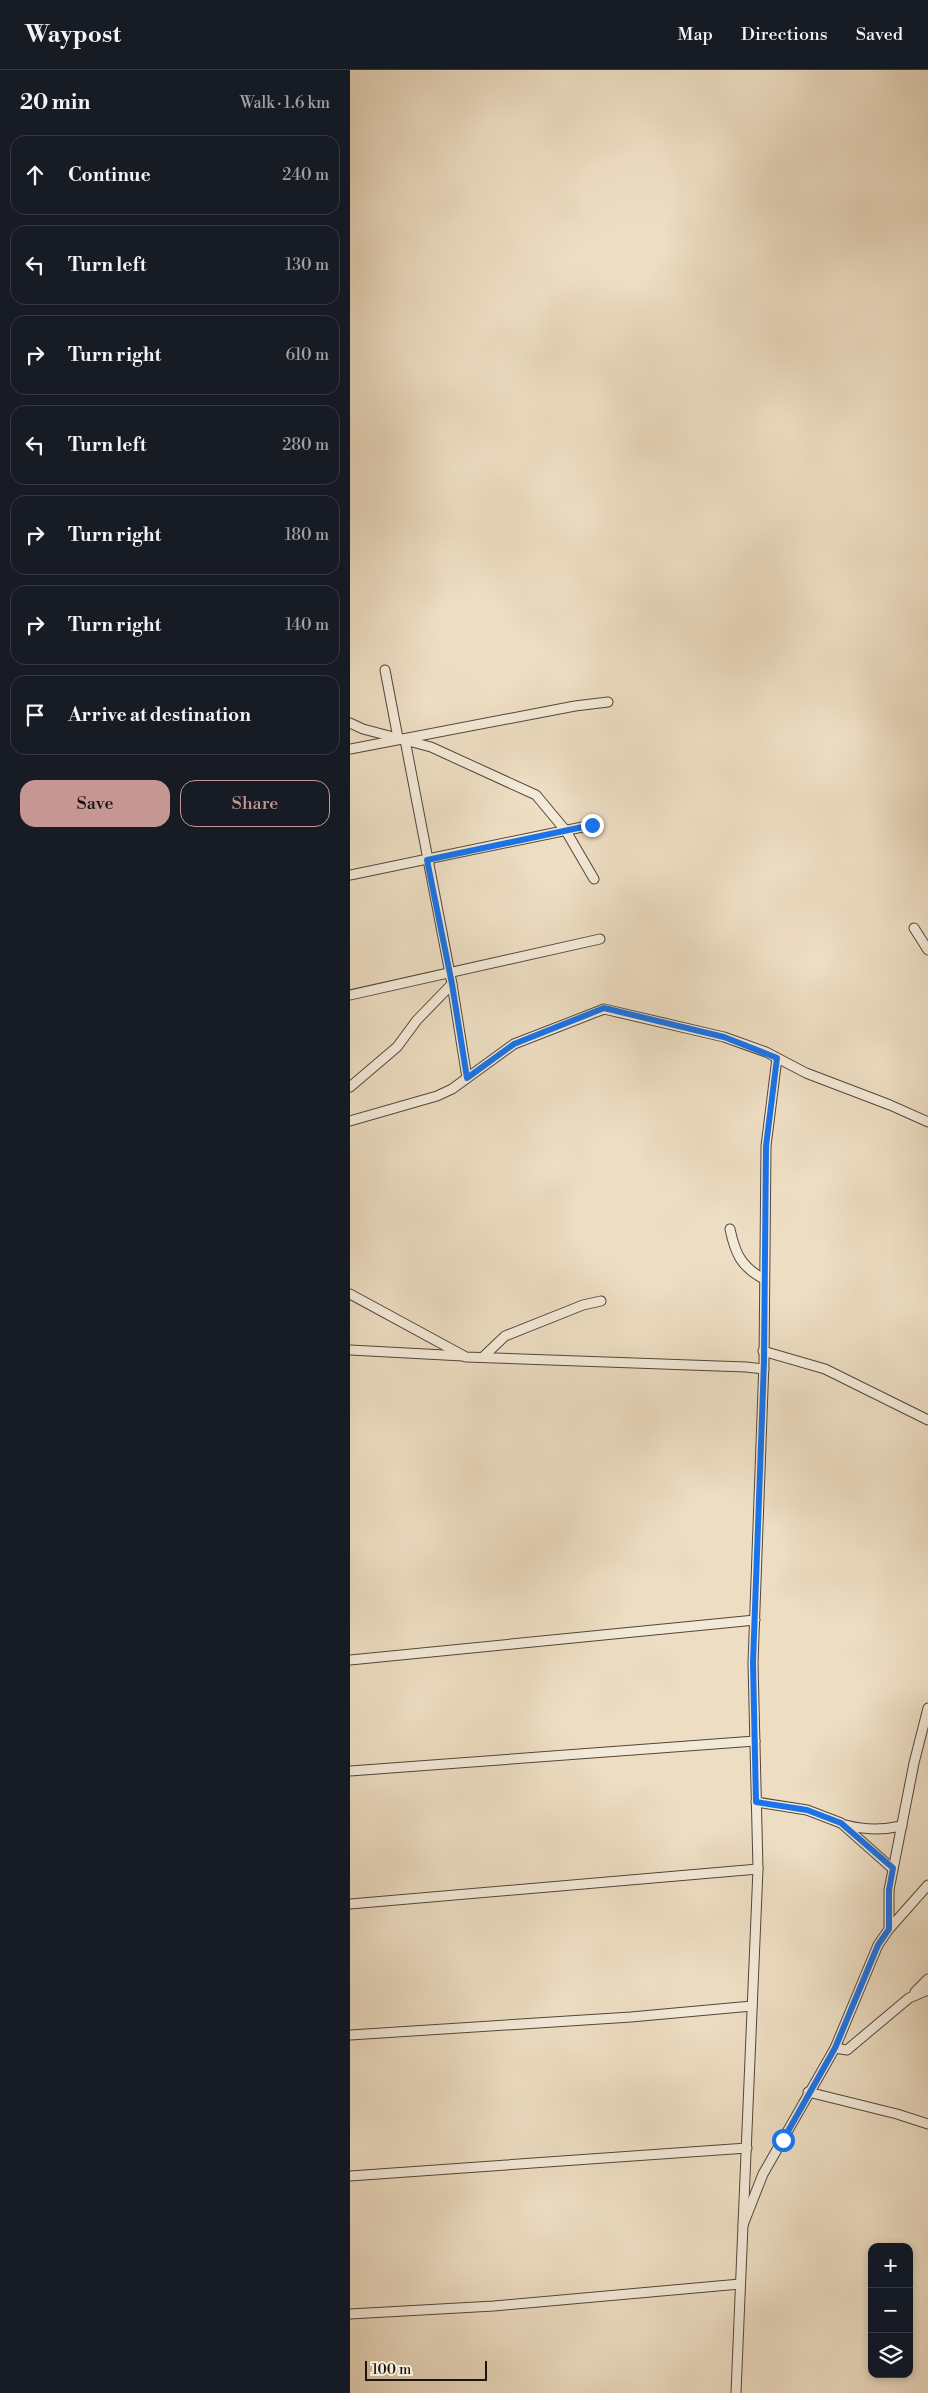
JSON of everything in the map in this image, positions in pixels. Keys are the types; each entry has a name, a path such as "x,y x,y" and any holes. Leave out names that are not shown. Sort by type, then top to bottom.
{"street":[{"path":"385,670 450,973 467,1078"},
{"path":"350,749 576,706 608,702"},
{"path":"350,723 362,730 432,747 536,795 566,831 594,880"},
{"path":"350,876 592,825"},
{"path":"914,928 928,950"},
{"path":"350,995 600,939"},
{"path":"350,1087 397,1047 417,1020 452,984"},
{"path":"350,1121 437,1096 467,1078 514,1044 604,1008 724,1037 777,1058 806,1073 890,1105 928,1122"},
{"path":"736,2393 758,1869 753,1663 764,1370 762,1351 766,1146 777,1058"},
{"path":"730,1228 734,1250 741,1262 751,1272 764,1279"},
{"path":"350,1294 466,1357"},
{"path":"483,1357 504,1336 583,1305 601,1301"},
{"path":"350,1350 466,1357 746,1367 764,1370"},
{"path":"762,1351 825,1369 928,1420"},
{"path":"350,1660 755,1620"},
{"path":"889,1929 889,1890 928,1708"},
{"path":"350,1771 755,1741"},
{"path":"756,1802 807,1810 857,1828 876,1829 902,1826"},
{"path":"841,1823 893,1868"},
{"path":"350,1904 758,1869"},
{"path":"743,2225 763,2174 808,2092 835,2048 878,1945 889,1929 928,1885"},
{"path":"835,2048 847,2050 928,1980"},
{"path":"909,1998 928,1990"},
{"path":"350,2035 752,2006"},
{"path":"808,2092 897,2114 928,2124"},
{"path":"350,2176 747,2148"},
{"path":"350,2314 494,2306 740,2284"}],"route":[{"path":"592,825 427,860 452,984 467,1078 514,1044 604,1008 724,1037 766,1052 777,1058 766,1146 762,1351 764,1362 753,1663 756,1802 807,1810 841,1823 893,1868 889,1890 889,1929 878,1945 870,1969 835,2048 808,2092 783,2140"}]}
